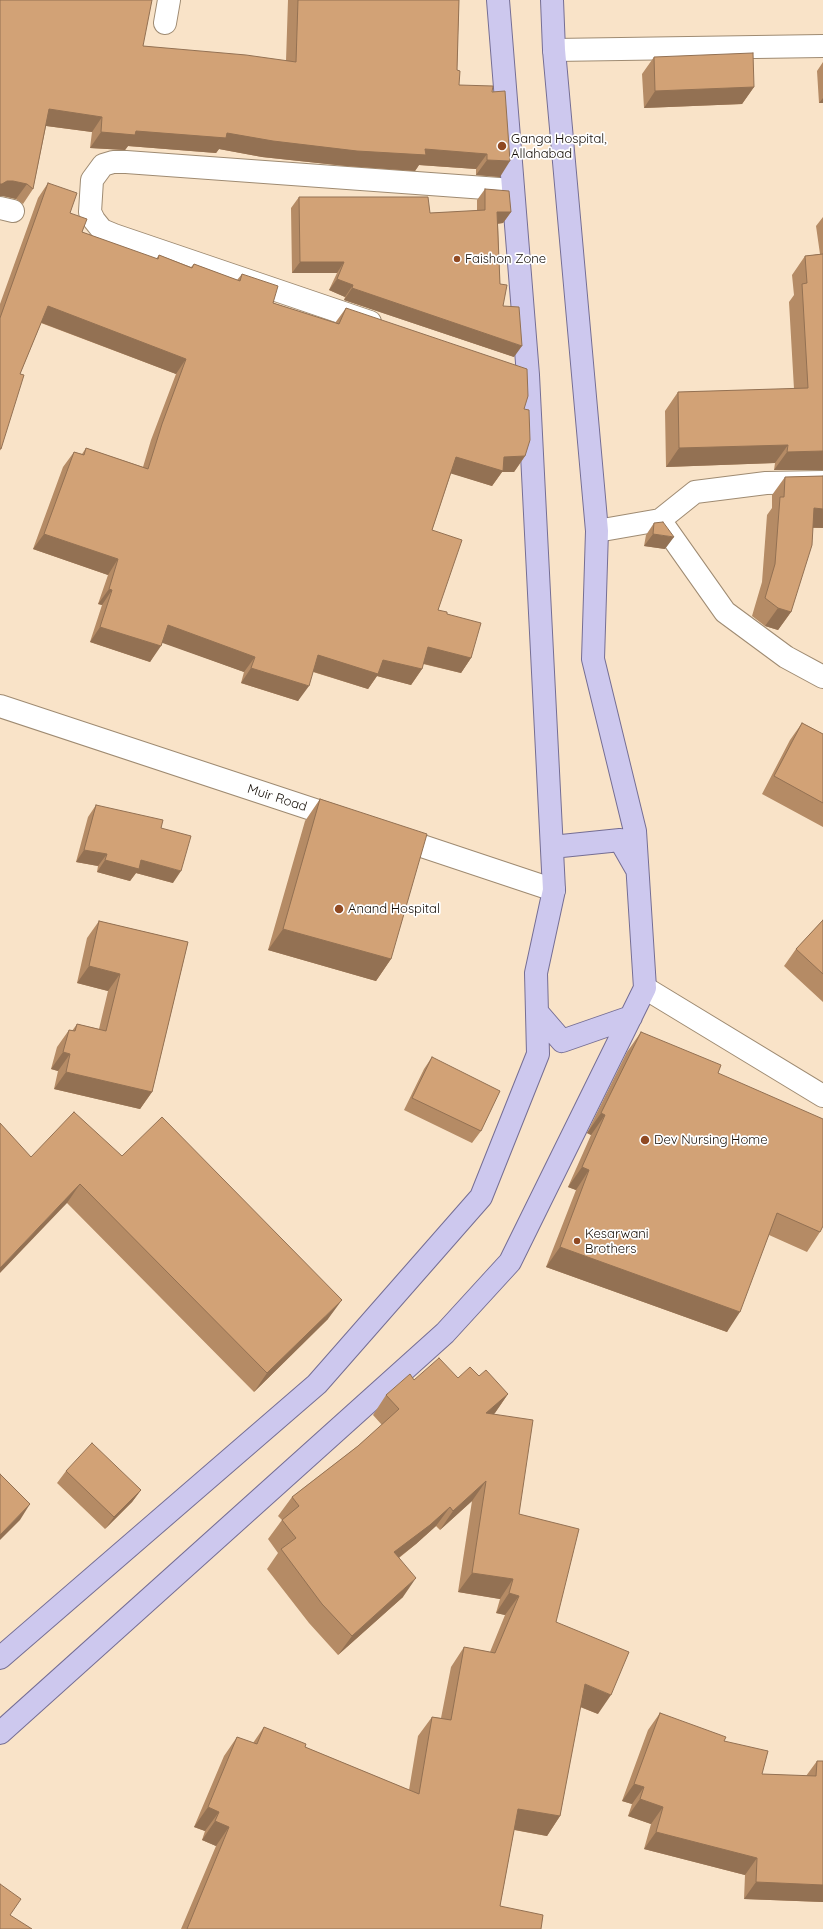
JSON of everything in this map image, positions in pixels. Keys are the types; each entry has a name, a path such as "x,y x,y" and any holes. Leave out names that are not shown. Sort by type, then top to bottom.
{"main road":[{"path":"0,1658 317,1384 481,1197 538,1054 536,973 554,890 528,375 498,0"},
{"path":"0,1733 445,1333 510,1262 645,988 636,831 593,659 597,531 554,50 552,0"},
{"path":"552,847 620,840 638,871"},
{"path":"537,1012 562,1041 630,1017"}],"street":[{"path":"165,23 169,0"},
{"path":"554,50 823,46"},
{"path":"392,330 102,230 90,212 92,180 103,165 113,162 126,162 513,190"},
{"path":"505,368 528,375"},
{"path":"597,531 660,520 695,492 766,483 823,482"},
{"path":"660,520 725,612 786,657 823,677"},
{"name":"Muir Road","path":"0,706 554,890"},
{"path":"645,988 823,1096"}],"building":[{"path":"0,0 152,0 143,46 246,55 296,62 298,0 459,0 457,70 460,71 459,85 493,86 492,92 505,91 510,161 487,160 487,154 425,149 426,155 357,151 273,141 227,133 226,138 136,131 135,135 101,132 102,117 49,109 33,189 27,184 13,181 7,181 0,184"},
{"path":"753,53 754,87 655,91 654,57"},
{"path":"48,183 77,193 70,213 87,219 82,232 158,259 159,255 192,268 194,264 240,281 242,274 278,286 273,303 339,324 346,308 527,369 528,396 524,409 529,410 530,440 525,456 504,457 503,471 456,457 432,530 462,540 438,610 447,612 447,614 481,623 471,658 428,647 422,669 383,660 378,674 318,655 309,686 251,668 255,657 168,625 161,646 100,627 112,590 109,589 118,559 44,534 74,452 84,455 86,448 148,469 162,424 186,359 48,306 20,374 24,375 0,449 0,318"},
{"path":"485,189 509,191 511,212 497,212 500,284 507,285 503,306 519,307 522,346 352,288 353,285 337,279 344,262 300,262 299,197 428,197 430,213 485,210"},
{"path":"823,254 823,451 787,452 788,445 679,448 678,392 808,388 802,284 807,283 805,256"},
{"path":"823,476 823,509 814,508 812,545 791,612 778,608 765,598 775,564 780,497 784,497 785,477"},
{"path":"663,522 674,537 653,534 654,523"},
{"path":"802,723 823,734 823,803 774,776"},
{"path":"320,799 427,834 391,959 283,929"},
{"path":"96,805 163,820 161,828 191,836 181,871 141,860 139,869 105,860 107,854 84,850"},
{"path":"823,920 823,974 796,949"},
{"path":"99,921 188,942 152,1092 66,1072 70,1054 63,1052 69,1030 75,1031 77,1024 106,1031 120,974 89,966"},
{"path":"641,1032 721,1065 718,1073 823,1119 823,1226 820,1232 777,1213 740,1312 560,1247 589,1170 582,1167 605,1115 601,1113"},
{"path":"432,1057 500,1091 481,1131 412,1098"},
{"path":"74,1112 122,1156 162,1117 342,1300 267,1373 80,1184 0,1268 0,1123 31,1157"},
{"path":"439,1358 458,1378 470,1367 479,1376 486,1370 508,1394 486,1413 533,1420 519,1514 579,1529 556,1622 629,1652 611,1695 585,1684 560,1816 518,1809 500,1906 543,1915 541,1929 187,1929 229,1827 215,1821 219,1812 208,1807 237,1737 257,1744 264,1727 306,1744 305,1747 419,1794 432,1717 451,1720 464,1647 495,1653 519,1596 509,1593 513,1579 472,1573 486,1481 453,1511 450,1507 430,1525 394,1552 416,1578 352,1636 322,1604 281,1549 296,1538 282,1520 299,1506 292,1497 358,1446 399,1409 386,1395 410,1374 414,1380"},
{"path":"92,1443 141,1490 114,1517 66,1471"},
{"path":"0,1474 30,1504 0,1535"},
{"path":"660,1713 726,1737 724,1741 768,1751 762,1774 816,1776 817,1761 823,1761 823,1885 756,1882 757,1858 656,1832 663,1807 640,1799 644,1787 634,1784"},
{"path":"0,1884 21,1899 10,1915 32,1929 0,1929"}],"place":[{"name":"Ganga Hospital, Allahabad","path":"502,146"},
{"name":"Faishon Zone","path":"457,259"},
{"name":"Anand Hospital","path":"339,909"},
{"name":"Dev Nursing Home","path":"645,1140"},
{"name":"Kesarwani Brothers","path":"577,1241"}]}
